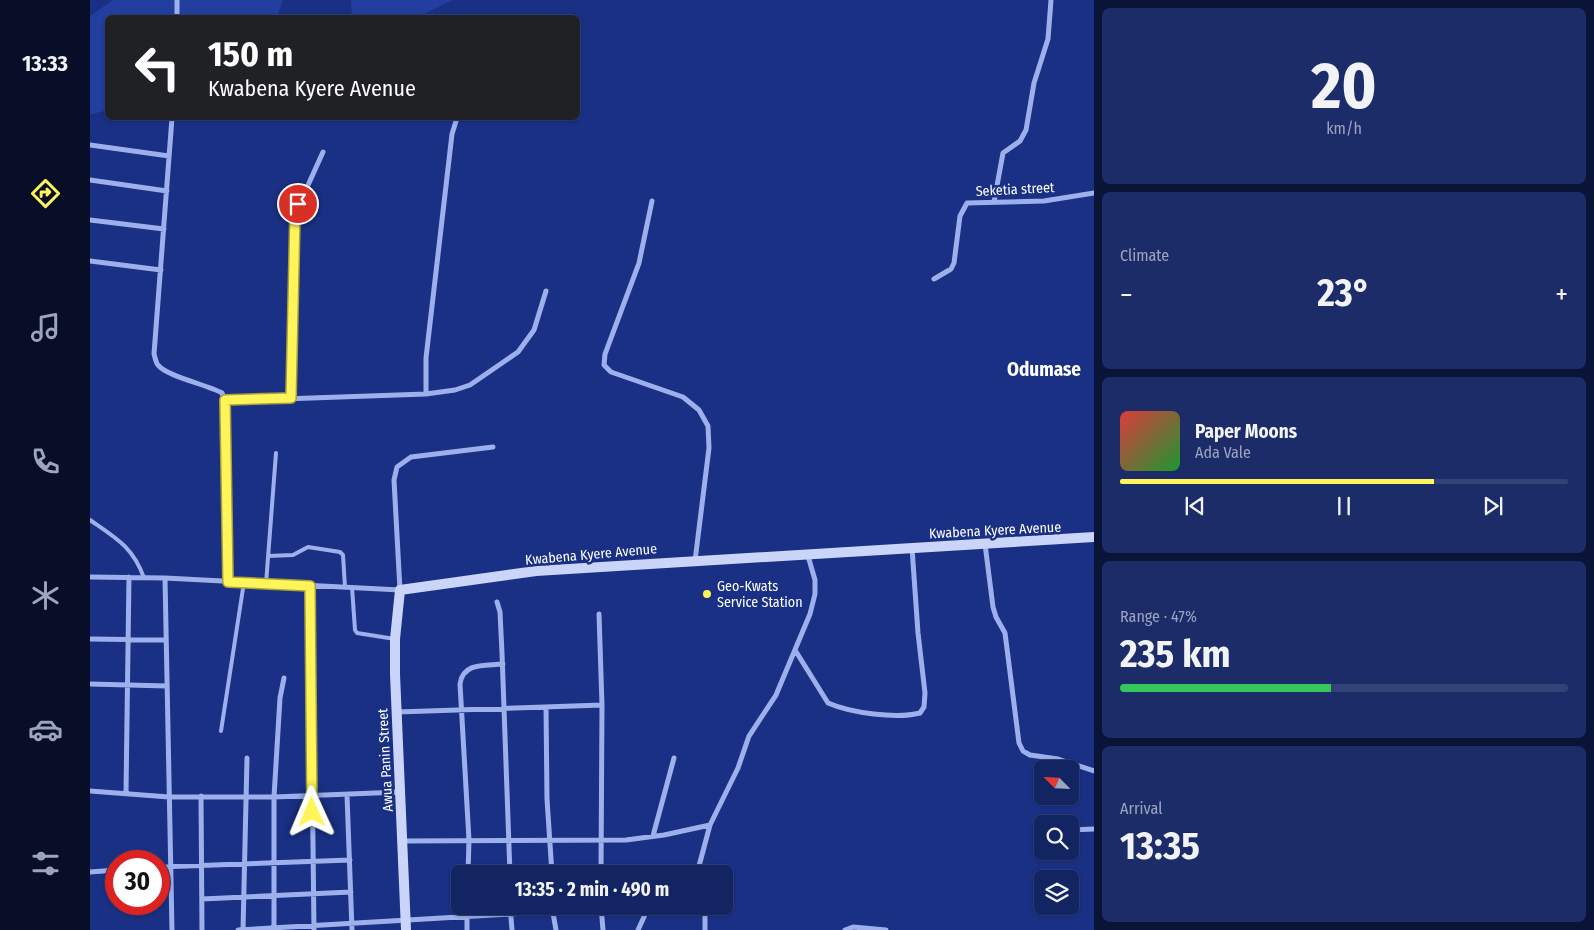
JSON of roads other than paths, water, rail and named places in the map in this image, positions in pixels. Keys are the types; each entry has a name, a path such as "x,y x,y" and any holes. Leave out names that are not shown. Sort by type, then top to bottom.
{"main road":[{"name":"Kwabena Kyere Avenue","path":"400,590 536,570 808,556 1094,538"},
{"name":"Awua Panin Street","path":"400,590 395,639 396,712 406,925"}],"street":[{"path":"177,0 177,15"},
{"path":"994,202 1002,153 1020,141 1026,130 1034,83 1048,39 1051,0"},
{"path":"172,120 154,354 158,365 167,372 210,386 222,393 225,400 228,582"},
{"path":"426,394 429,331 452,134 456,120"},
{"path":"90,145 170,156"},
{"path":"291,398 295,214 323,152"},
{"path":"90,180 167,191"},
{"name":"Seketia street","path":"934,279 951,269 954,263 963,207 967,203 1044,201 1094,193"},
{"path":"652,201 639,263 606,354 604,365 611,372 683,398 699,410 708,426 709,448 695,561"},
{"path":"90,220 164,229"},
{"path":"90,261 161,270"},
{"path":"225,400 426,394 456,390 470,385 518,352 534,330 546,291"},
{"path":"400,590 394,480 397,467 411,457 493,447"},
{"path":"985,544 993,607 1005,633 1019,743 1023,751 1030,755 1058,759 1094,771"},
{"path":"795,650 828,703 853,711 910,716 920,713 924,707 925,693 918,633 912,548"},
{"path":"699,865 710,825 738,768 749,736 776,695 795,650 815,594 814,580 808,556"},
{"path":"126,792 129,577"},
{"name":"Kwabena Kyere Avenue","path":"90,578 165,578 400,590"},
{"path":"165,578 172,930"},
{"path":"310,586 314,927"},
{"path":"497,602 500,612 503,664 510,865"},
{"path":"599,614 602,705 600,865"},
{"path":"90,640 166,640"},
{"path":"468,865 460,684 465,671 471,666 503,664"},
{"path":"274,929 274,797 280,698 284,678"},
{"path":"90,684 167,686"},
{"path":"396,712 602,705"},
{"path":"546,707 546,799 552,865"},
{"path":"243,930 247,758"},
{"path":"653,836 674,758"},
{"path":"90,790 169,797 274,797 400,792"},
{"path":"348,795 352,930"},
{"path":"202,796 202,930"},
{"path":"402,841 626,840 710,825"},
{"path":"1079,830 1094,829"},
{"path":"171,867 274,861 350,860"},
{"path":"90,872 105,871"},
{"path":"202,899 274,894 351,892"},
{"path":"238,930 314,927 352,923 406,925 488,915"},
{"path":"510,915 512,930"},
{"path":"553,915 556,930"},
{"path":"602,915 603,930"},
{"path":"638,930 645,915"},
{"path":"705,915 705,930"},
{"path":"466,917 466,930"},
{"path":"845,930 853,927 886,930"}],"lane":[{"path":"266,584 276,453"},
{"path":"90,520 129,548 138,560 144,578"},
{"path":"268,556 293,556 308,547 340,552 344,554 345,587"},
{"path":"221,731 244,582"},
{"path":"352,588 354,630 357,633 395,639"}],"place":[{"name":"Geo-Kwats Service Station","path":"707,594"}],"district":[{"name":"Odumase","path":"1044,369"}]}
